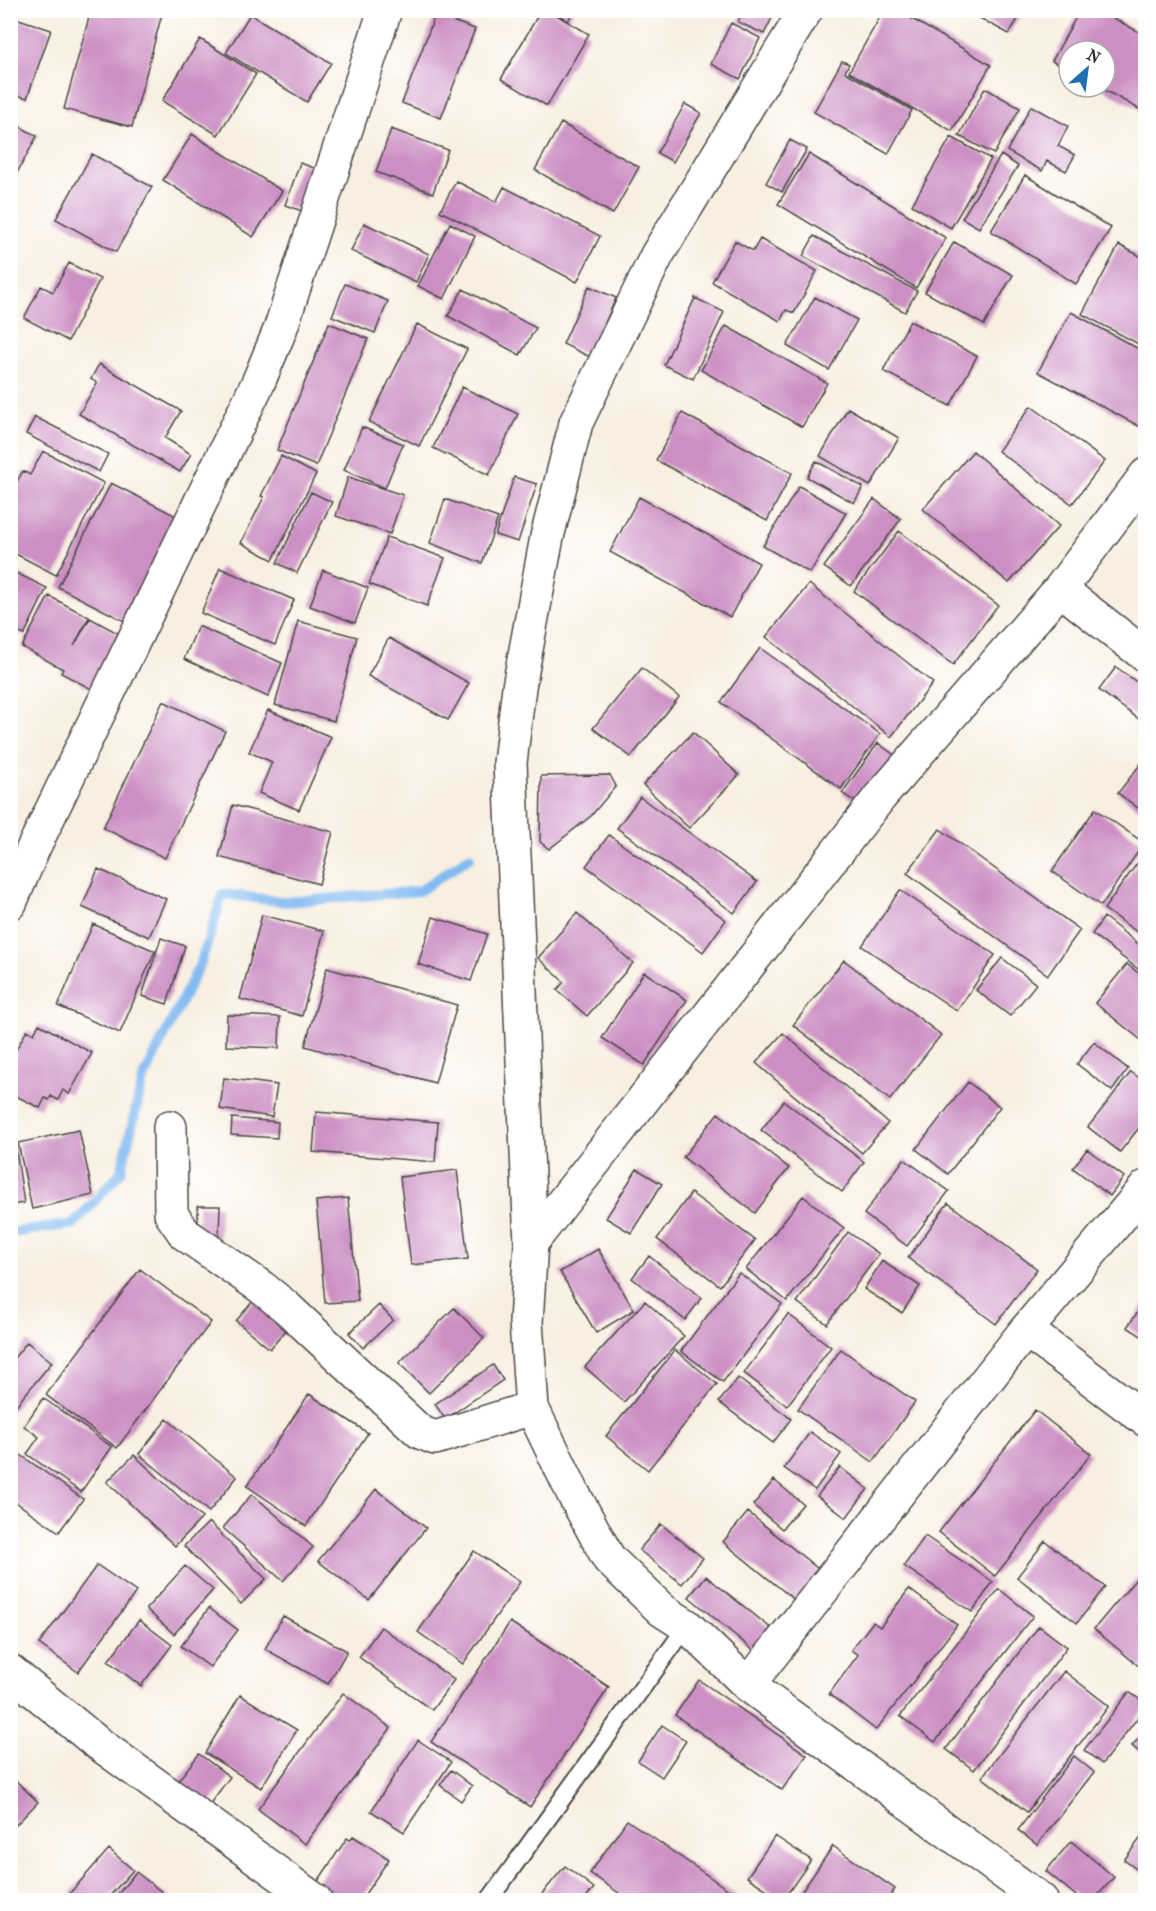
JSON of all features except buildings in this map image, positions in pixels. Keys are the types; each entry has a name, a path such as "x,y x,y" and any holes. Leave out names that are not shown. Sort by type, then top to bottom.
{"street":[{"path":"10,903 22,843 258,383 280,330 385,10"},
{"path":"807,10 652,264 576,423 547,537 519,687 510,764 531,1243 526,1322 532,1407 574,1495 609,1559 662,1610 687,1626 748,1685 1041,1900"},
{"path":"531,1243 880,797 1060,589 1146,476"},
{"path":"1060,589 1146,656"},
{"path":"170,1127 171,1214 185,1234 286,1307 420,1432 435,1438 532,1407"},
{"path":"748,1685 1026,1330 1146,1187"},
{"path":"1026,1330 1146,1420"},
{"path":"10,1671 95,1741 315,1900"}],"lane":[{"path":"489,1900 687,1626"}],"waterway":[{"path":"10,1233 74,1224 121,1172 143,1079 201,962 223,894 287,902 419,891 470,857"}]}
